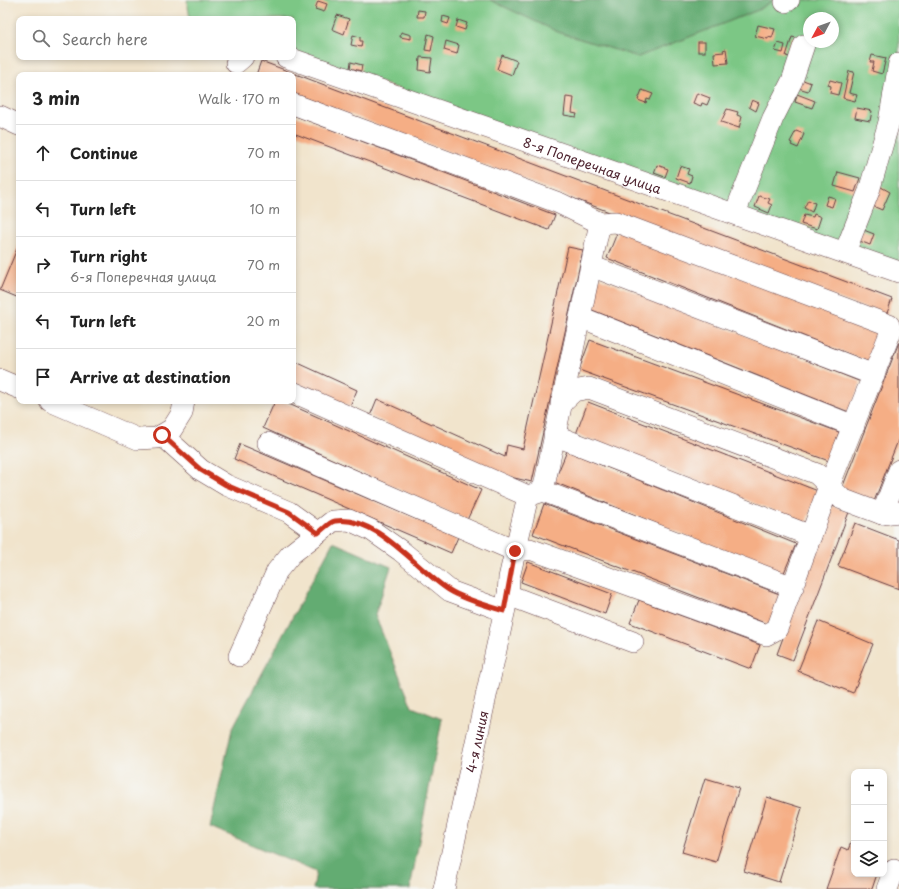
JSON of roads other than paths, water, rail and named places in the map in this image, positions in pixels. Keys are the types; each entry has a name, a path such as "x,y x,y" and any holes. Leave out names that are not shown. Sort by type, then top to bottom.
{"street":[{"path":"735,213 773,118 792,81 803,48"},
{"name":"8-я Поперечная улица","path":"295,60 735,213 899,272"},
{"path":"845,252 869,191 889,122 899,63"},
{"path":"268,443 515,551 530,549 766,635 777,629 829,486 891,331 889,325 616,222 600,223 559,203 296,105"},
{"path":"0,116 16,124"},
{"name":"4-я линия","path":"444,889 506,603 509,578 515,551 554,435 600,223"},
{"path":"591,266 874,375"},
{"path":"580,317 854,426"},
{"path":"0,380 16,387"},
{"path":"561,403 574,391 589,388 817,474 842,499 890,513 899,470"},
{"path":"296,393 535,493 793,587"},
{"path":"57,404 138,439 157,438 172,429 182,413 184,404"},
{"path":"162,435 201,470 226,485 325,527"},
{"path":"554,435 811,536"},
{"path":"239,656 277,571 291,554 325,527 350,520 371,530 401,551 450,591 506,603 633,642"}]}
